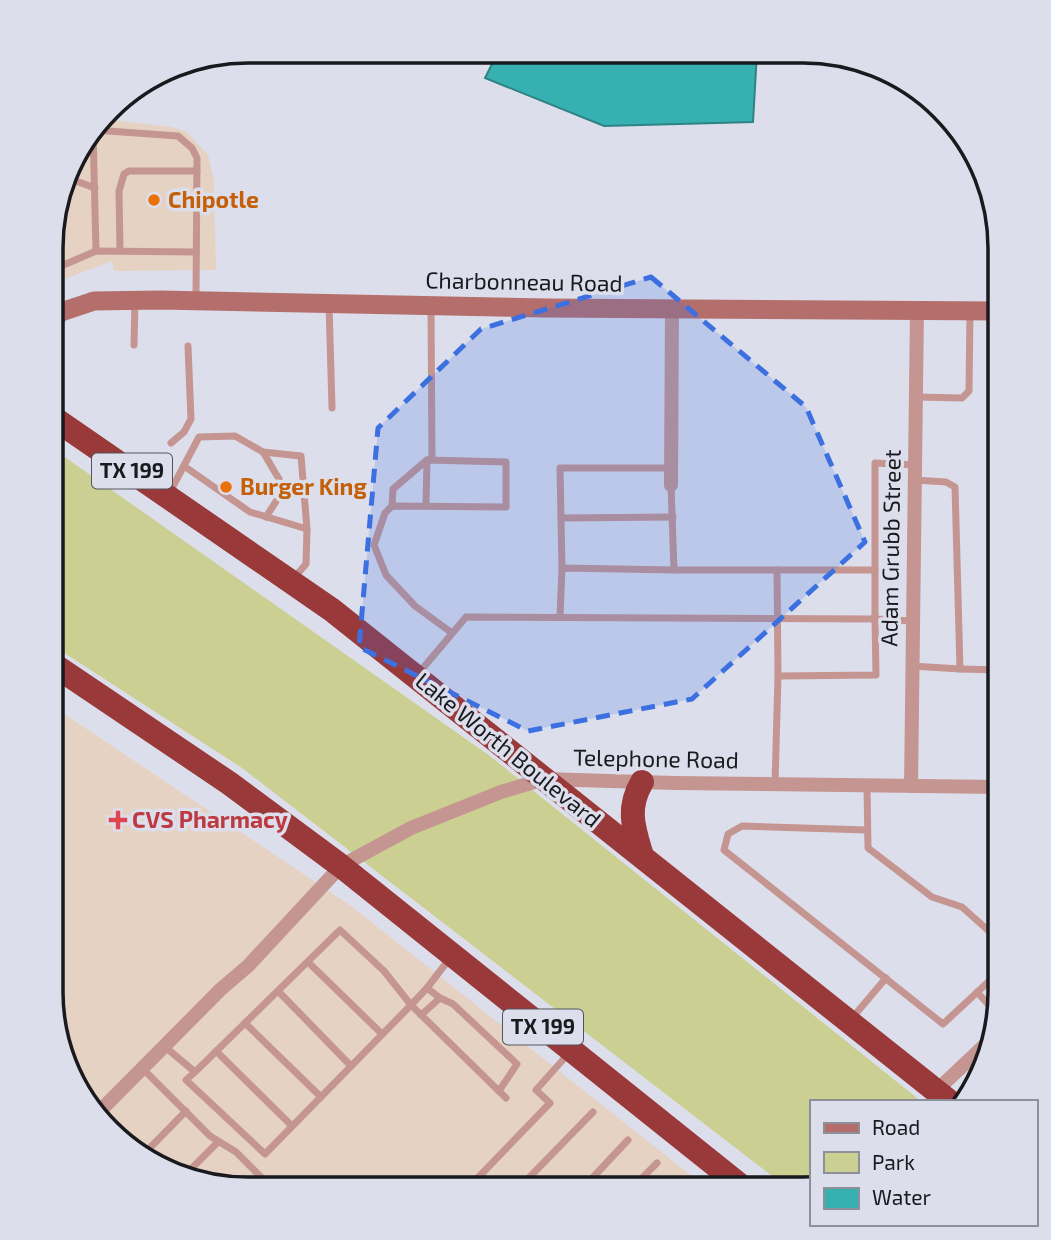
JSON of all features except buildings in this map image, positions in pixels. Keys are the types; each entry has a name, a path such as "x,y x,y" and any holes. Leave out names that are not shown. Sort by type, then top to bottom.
{"highway":[{"name":"Lake Worth Boulevard","path":"63,425 331,610 943,1096"},
{"path":"63,439 81,437"},
{"name":"TX 199","path":"63,671 229,783 341,866 730,1177"},
{"path":"642,782 634,796 632,813 642,856"}],"street":[{"name":"Charbonneau Road","path":"63,311 94,301 135,300 988,311"},
{"path":"671,485 672,308"},
{"name":"Adam Grubb Street","path":"911,786 917,311"},
{"name":"Telephone Road","path":"103,1108 248,966 341,866 437,817 501,792 544,779 988,787"},
{"path":"943,1096 973,1065"}],"lane":[{"path":"105,131 178,136 192,148 197,158 195,300"},
{"path":"93,146 96,251"},
{"path":"120,251 119,191 124,174 129,171 197,170"},
{"path":"76,180 94,188"},
{"path":"63,265 96,251 196,252"},
{"path":"134,345 135,300"},
{"path":"329,303 332,408"},
{"path":"426,505 431,305"},
{"path":"916,397 962,398 969,391 970,311"},
{"path":"171,443 184,432 191,419 188,346"},
{"path":"168,496 199,437 235,436 263,452 301,456 307,529 306,564 291,582"},
{"path":"263,452 279,479 282,492 266,517"},
{"path":"392,506 393,489 429,460 506,462 506,507 392,506 384,513 374,545 386,575 415,606 452,633"},
{"path":"778,676 876,675 875,463 946,482 955,487 958,506 960,669"},
{"path":"184,466 250,512 307,529"},
{"path":"560,617 560,468 671,468"},
{"path":"671,485 674,569"},
{"path":"561,518 673,517"},
{"path":"562,568 875,570"},
{"path":"775,784 777,570"},
{"path":"415,677 466,617 913,621"},
{"path":"912,666 988,670"},
{"path":"867,785 868,848 932,897 962,907 988,931"},
{"path":"867,830 741,826 728,834 724,850 943,1024 988,982"},
{"path":"452,955 428,988 411,1004 265,1154 186,1080 340,930 384,971 411,1004 421,1015 506,1098"},
{"path":"308,962 382,1034"},
{"path":"849,1021 886,978"},
{"path":"428,988 453,1004 517,1064 499,1091"},
{"path":"278,991 351,1066"},
{"path":"978,992 988,1004"},
{"path":"421,1015 440,998"},
{"path":"245,1023 321,1097"},
{"path":"164,1046 195,1072"},
{"path":"479,1177 550,1103 536,1090 572,1050"},
{"path":"216,1051 292,1126"},
{"path":"142,1068 210,1136 236,1152 261,1177"},
{"path":"149,1148 186,1111"},
{"path":"531,1177 593,1112"},
{"path":"593,1177 628,1140"},
{"path":"192,1168 218,1142"},
{"path":"643,1177 657,1163"}],"highlighted area":[{"path":"651,277 806,407 865,542 692,699 528,731 359,647 378,428 481,329"}],"shaded area":[{"path":"115,120 172,127 187,132 208,155 214,181 216,270 114,271 112,261 63,280 63,248 69,200 88,155"},
{"path":"63,713 351,906 693,1177 236,1177 189,1167 145,1146 101,1105 77,1063 69,1040 63,992"}],"green space":[{"path":"63,456 490,756 920,1100 810,1100 810,1177 773,1177 242,768 63,652"}],"water":[{"path":"492,63 756,63 753,122 604,126 485,78"}],"place":[{"name":"Chipotle","path":"154,200"},
{"name":"Burger King","path":"226,487"},
{"name":"CVS Pharmacy","path":"118,820"}]}
